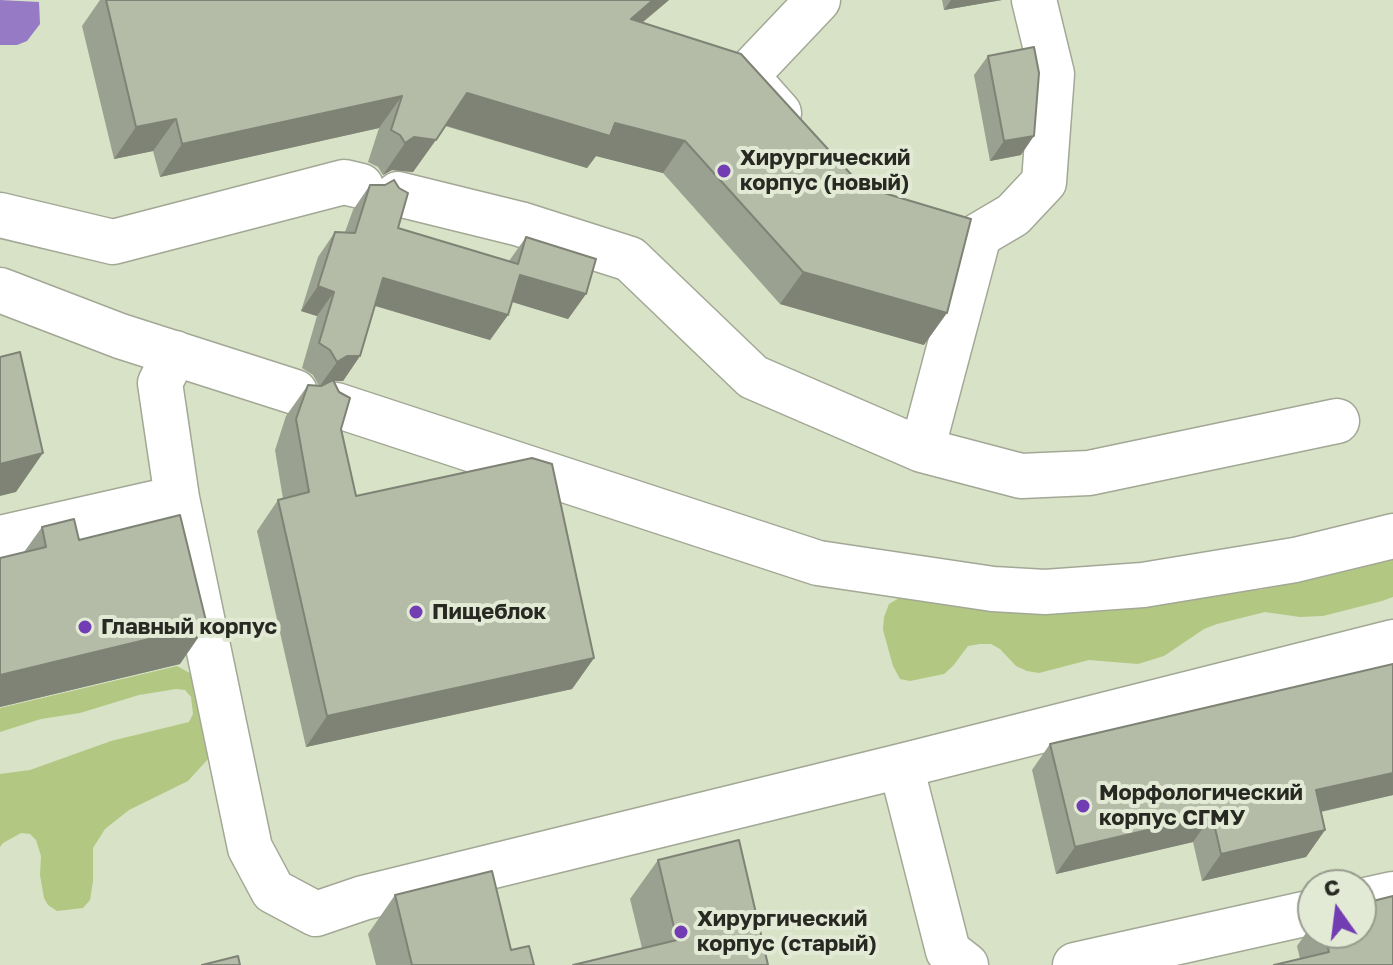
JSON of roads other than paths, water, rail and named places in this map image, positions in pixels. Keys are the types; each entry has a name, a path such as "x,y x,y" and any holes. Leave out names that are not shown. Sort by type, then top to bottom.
{"lane":[{"path":"810,147 746,76 818,0"},
{"path":"922,450 960,229 1013,215 1044,182 1052,74 1034,0"},
{"path":"0,215 113,242 344,182 520,224 630,259 753,377 922,450 1021,476 1089,473 1337,421"},
{"path":"0,290 120,336 295,392"},
{"path":"175,353 160,383 177,498 250,848 273,891 316,914 378,894 1393,642"},
{"path":"336,405 818,563 993,589 1045,592 1143,585 1281,563 1393,536"},
{"path":"0,538 177,498"},
{"path":"901,766 948,951 966,965"},
{"path":"1075,965 1297,916"}],"place":[{"name":"Хирургический корпус (новый)","path":"724,171"},
{"name":"Пищеблок","path":"416,612"},
{"name":"Главный корпус","path":"85,627"},
{"name":"Морфологический корпус СГМУ","path":"1083,806"},
{"name":"Хирургический корпус (старый)","path":"681,932"}]}
